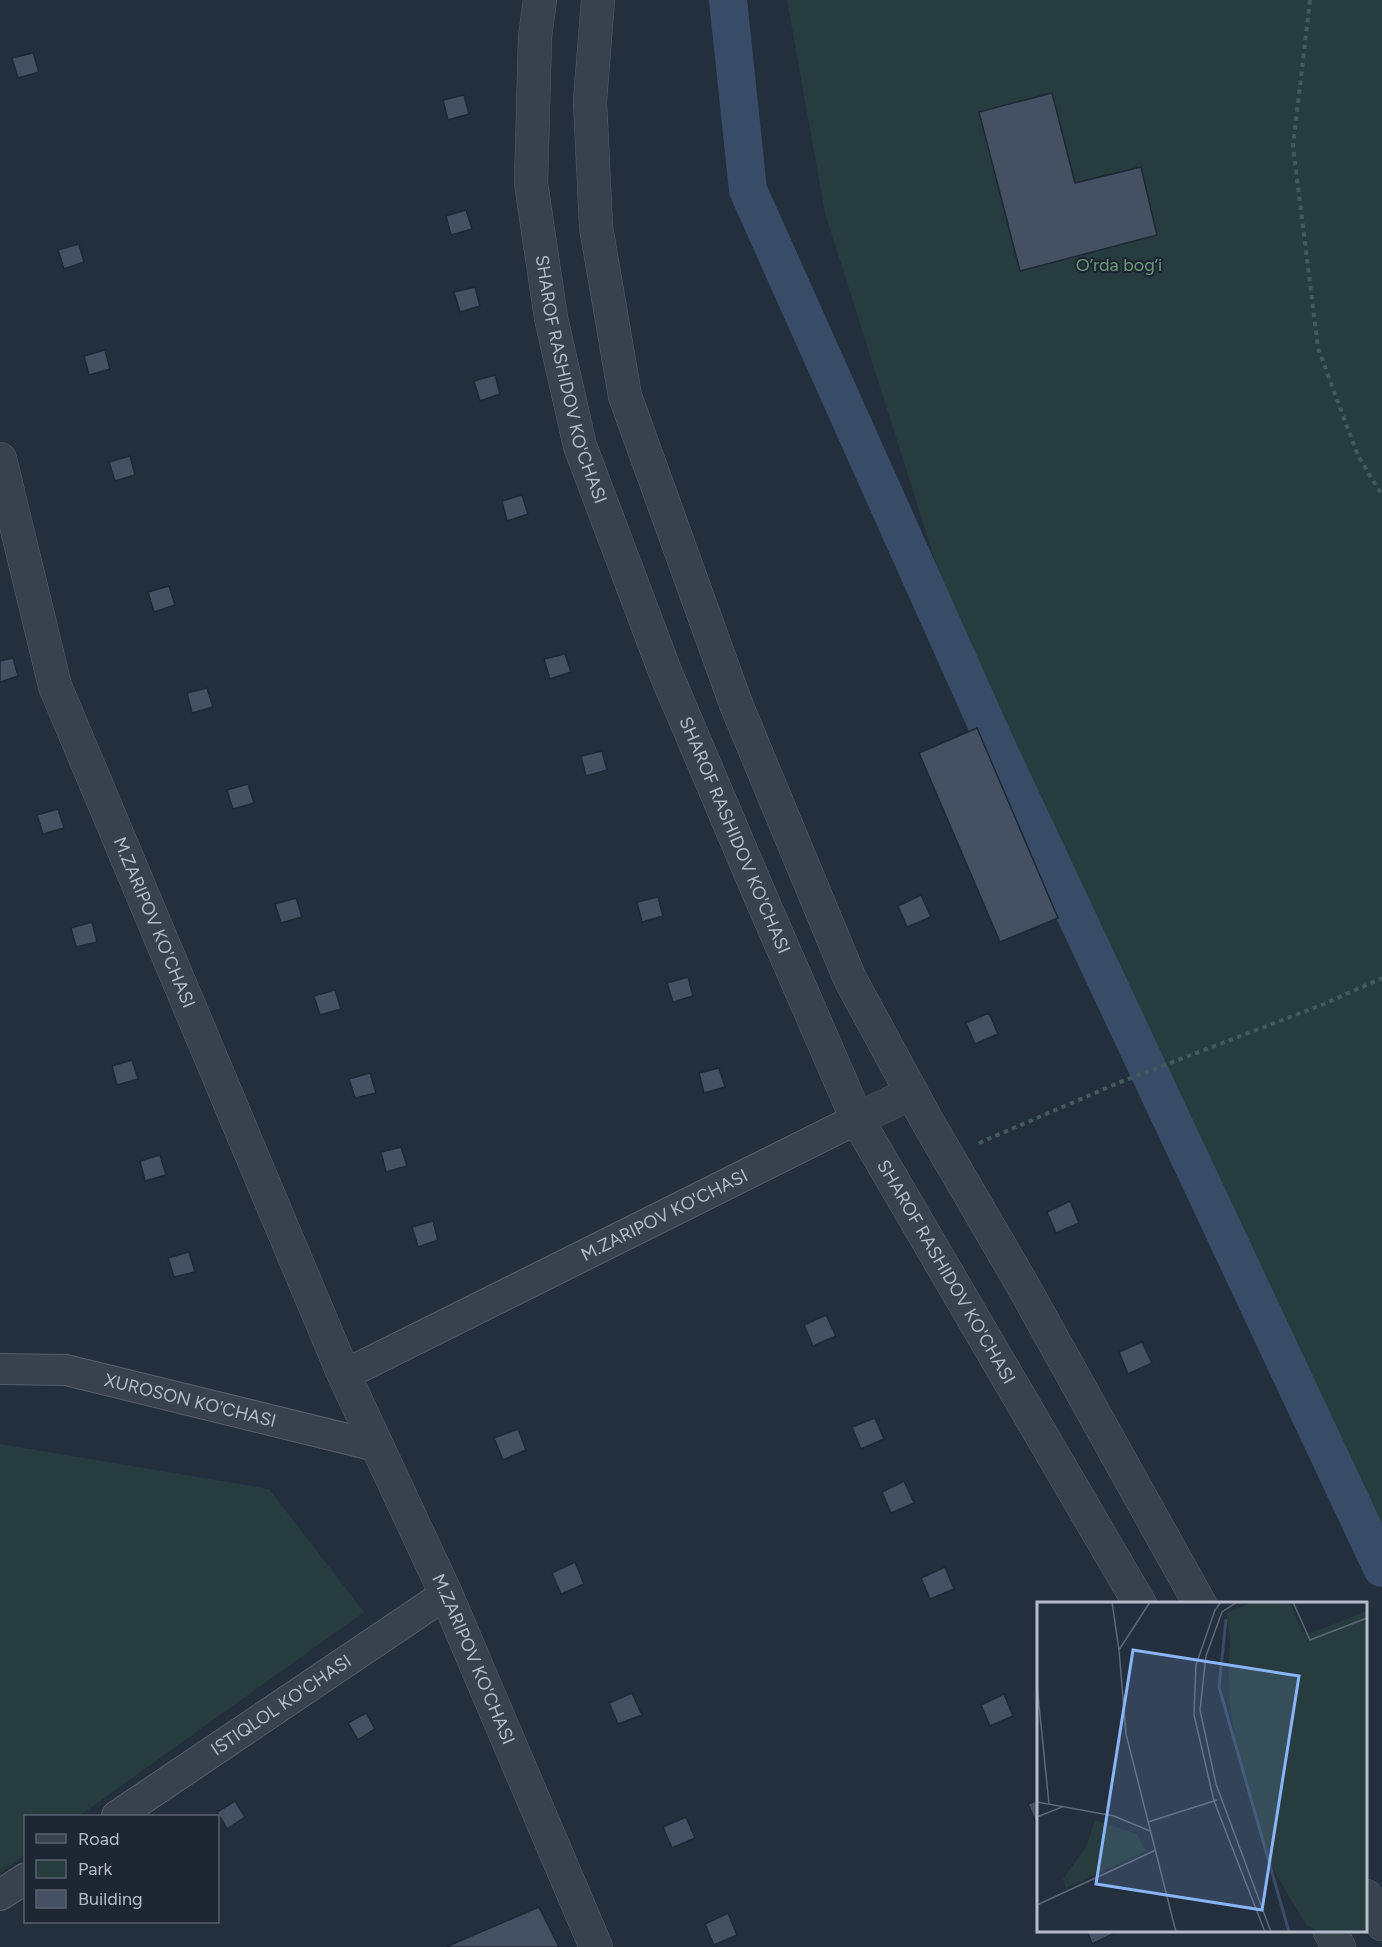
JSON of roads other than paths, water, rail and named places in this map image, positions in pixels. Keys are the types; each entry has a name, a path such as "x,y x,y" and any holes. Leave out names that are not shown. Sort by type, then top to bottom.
{"street":[{"name":"SHAROF RASHIDOV KO'CHASI","path":"540,0 535,37 531,183 551,318 580,446 666,674 857,1119 1139,1602"},
{"path":"598,0 590,101 596,227 625,396 732,693 850,979 912,1093 1023,1284 1199,1602"},
{"name":"M.ZARIPOV KO'CHASI","path":"0,459 55,686 344,1375 446,1594 596,1947"},
{"path":"857,1119 912,1093"},
{"name":"M.ZARIPOV KO'CHASI","path":"344,1375 857,1119"},
{"name":"XUROSON KO'CHASI","path":"0,1368 66,1370 376,1446"},
{"name":"ISTIQLOL KO'CHASI","path":"118,1815 446,1594"},
{"path":"0,1895 24,1879"},
{"path":"1367,1899 1382,1924"},
{"path":"1330,1932 1339,1947"}],"waterway":[{"path":"728,0 748,190 996,745 1382,1568"}],"park label":[{"name":"O’rda bog’i","path":"1119,265"}]}
